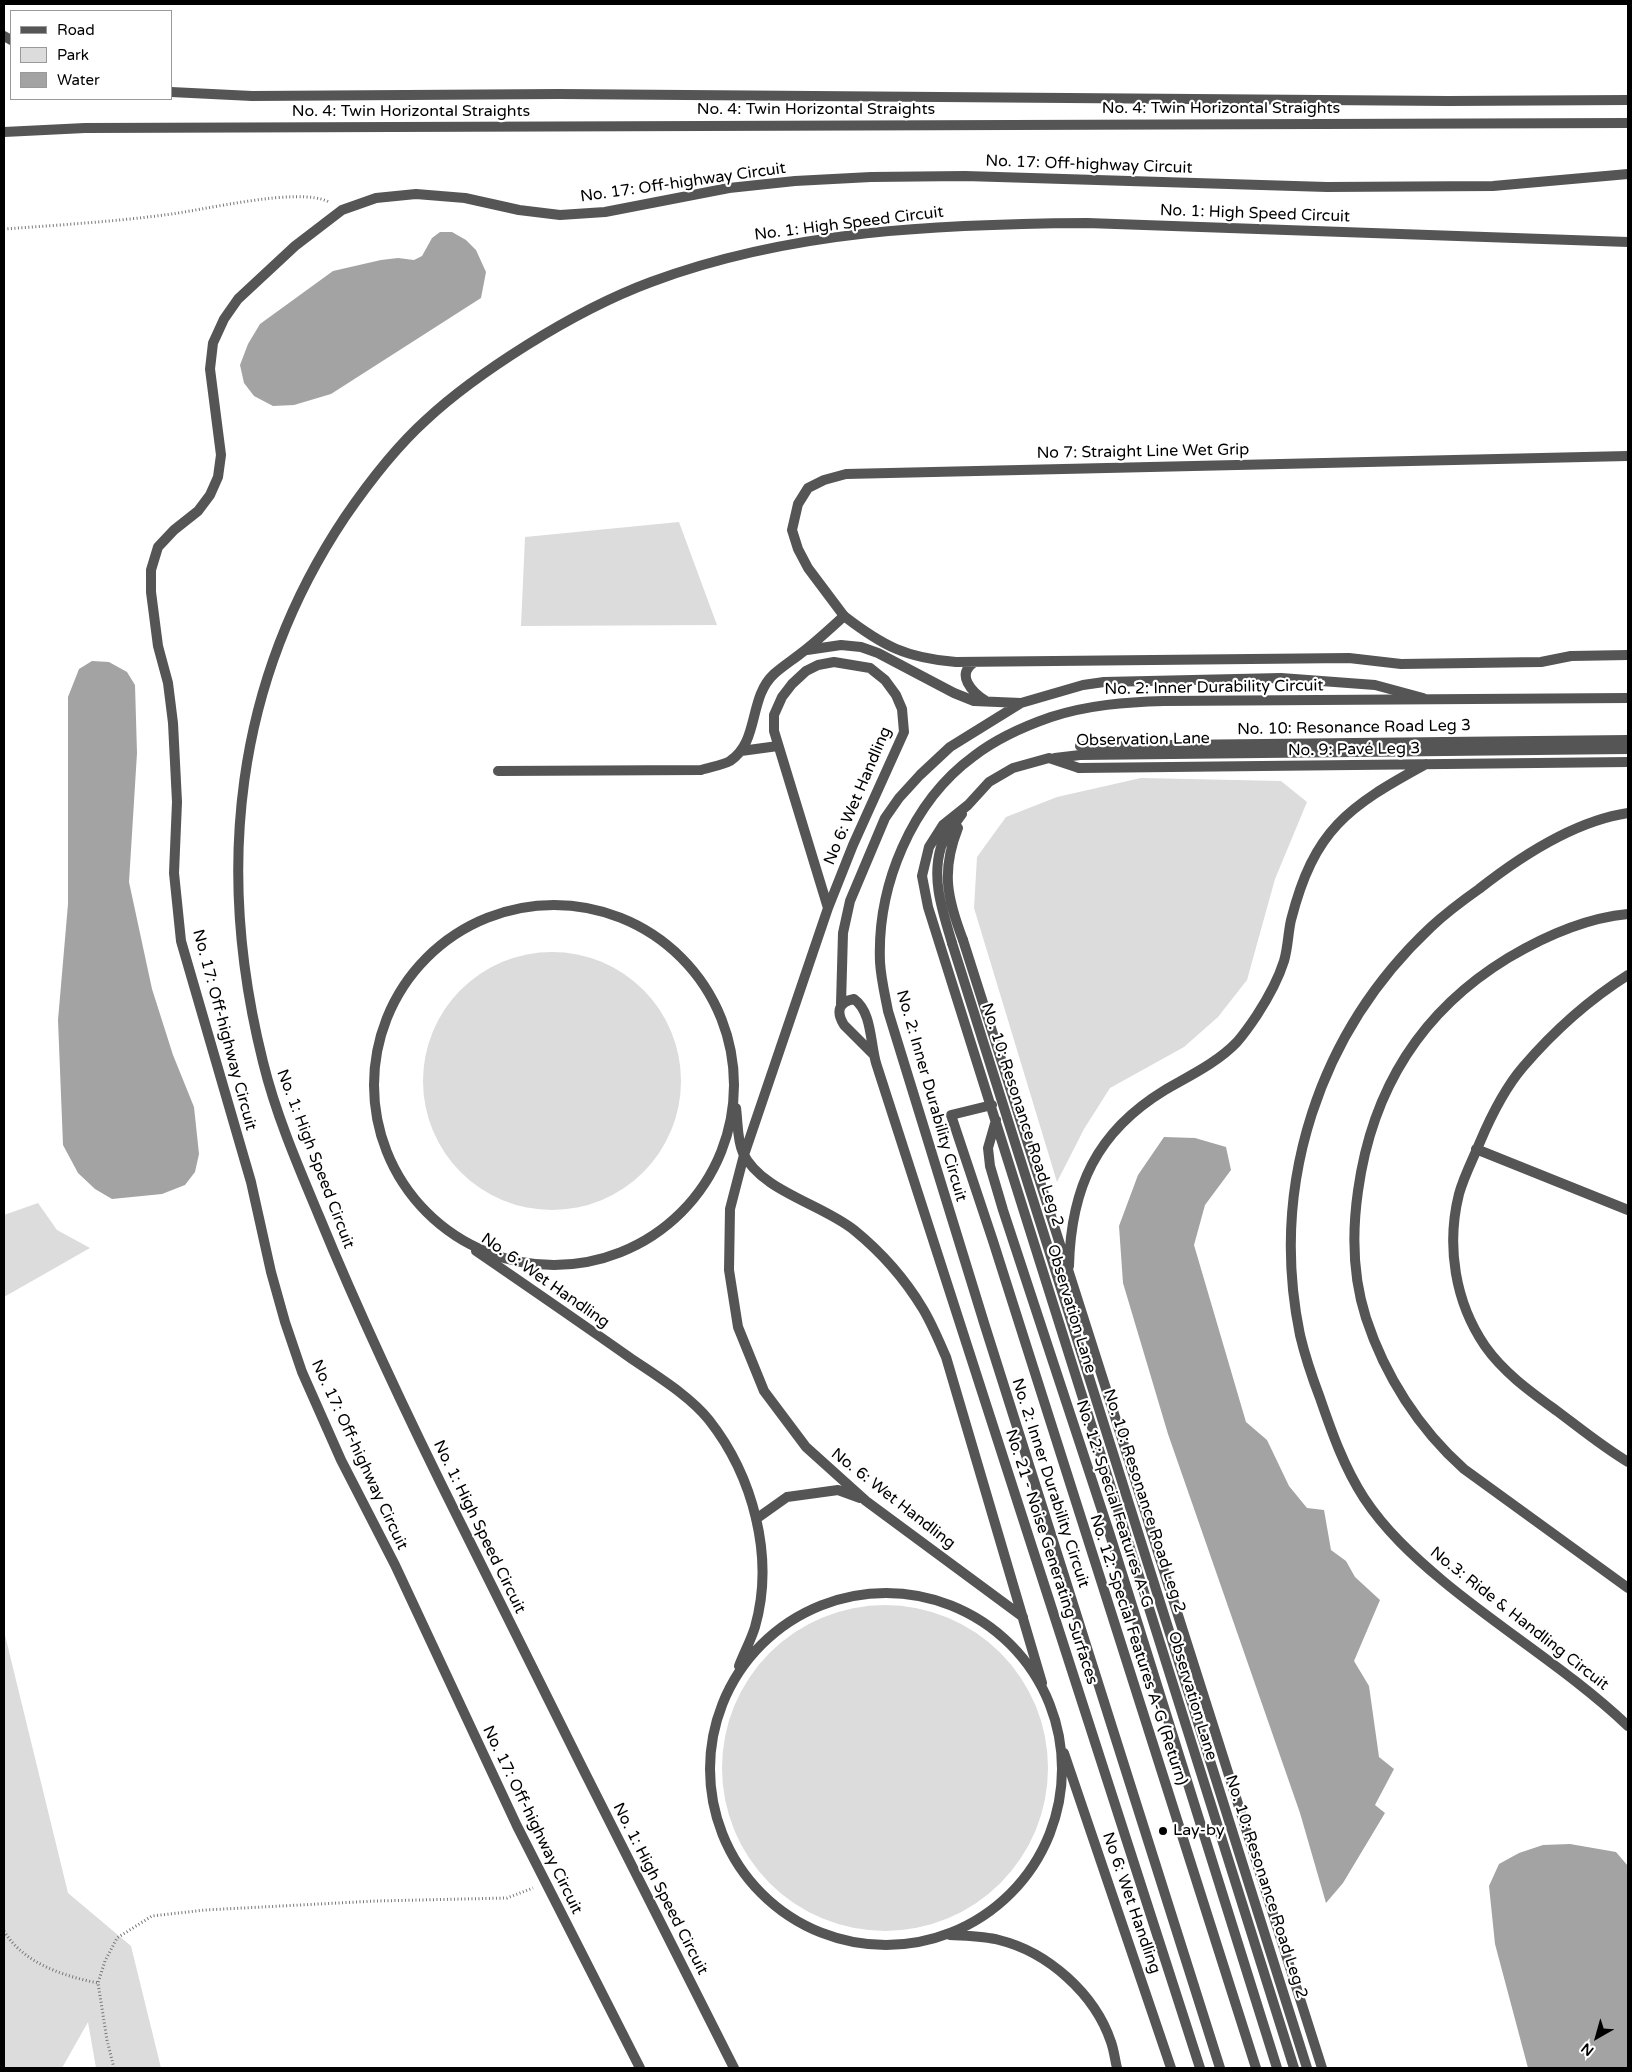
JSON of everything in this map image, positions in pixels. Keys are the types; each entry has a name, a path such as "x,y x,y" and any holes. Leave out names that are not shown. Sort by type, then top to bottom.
{"street":[{"name":"No. 4: Twin Horizontal Straights","path":"172,92 252,96 559,94 1438,101 1628,100"},
{"name":"No. 4: Twin Horizontal Straights","path":"4,132 95,128 1628,123"},
{"name":"No. 17: Off-highway Circuit","path":"640,2068 480,1749 395,1566 341,1460 302,1372 271,1272 251,1182 181,941 174,873 177,802 173,723 168,683 158,646 151,592 151,570 158,547 174,530 198,511 210,495 218,477 222,455 210,369 213,343 224,319 238,299 295,246 342,210 376,198 416,194 465,198 519,210 560,215 605,212 729,188 795,181 871,177 965,176 1327,187 1493,186 1628,174"},
{"name":"No. 1: High Speed Circuit","path":"734,2068 438,1478 380,1357 349,1290 297,1164 264,1067 254,1023 241,941 237,866 239,823 244,773 261,693 296,604 332,536 390,457 423,422 468,384 556,327 600,304 650,282 702,265 751,252 860,235 951,226 1029,223 1087,223 1628,242"},
{"name":"No 7: Straight Line Wet Grip","path":"1628,456 846,474 824,480 808,488 798,504 792,530 808,568 844,616 882,643 900,651 940,660 975,662 1349,658 1401,664 1541,662 1571,656 1628,655"},
{"path":"498,771 701,770 729,762 741,751 748,741 762,689 774,674 806,650 844,616"},
{"path":"806,650 841,645 861,646 954,693 974,701 1021,703"},
{"name":"No 6: Wet Handling","path":"744,1155 828,908 853,845 904,732 902,709 896,695 885,680 870,668 834,662 818,664 806,671 782,697 774,715 774,731 778,746 828,908"},
{"path":"975,662 966,671 966,681 971,690 987,701"},
{"path":"874,1055 844,1025 838,1010 841,1004 843,933 850,901 885,818 899,798 920,775 950,747 1021,703 1083,685 1104,682 1281,678 1375,685 1427,699"},
{"name":"No. 2: Inner Durability Circuit","path":"1220,2068 894,1033 883,986 880,962 885,899 891,874 902,845 933,797 953,774 973,756 997,741 1052,717 1088,708 1124,702 1628,698"},
{"name":"No. 10: Resonance Road Leg 3","path":"1049,758 1080,746 1628,740"},
{"path":"741,751 778,746"},
{"name":"Observation Lane","path":"1294,2068 992,1105 928,907 922,876 930,847 943,825 968,805 989,782 1013,768 1049,758 1080,755 1628,749"},
{"name":"Observation Lane","path":"1049,758 1079,768"},
{"name":"No. 9: Pavé Leg 3","path":"1079,768 1628,762"},
{"path":"1069,1275 1070,1230 1076,1201 1090,1166 1111,1136 1137,1109 1206,1066 1237,1042 1272,991 1284,960 1290,923 1300,888 1313,856 1333,828 1354,807 1381,789 1426,764"},
{"path":"968,805 951,846 947,868 949,894 1322,2068"},
{"name":"No. 10: Resonance Road Leg 2","path":"968,805 941,846 936,872 939,898 1307,2068"},
{"name":"No.3: Ride & Handling Circuit","path":"1628,813 1597,821 1553,839 1507,867 1450,910 1430,928 1379,986 1346,1037 1329,1069 1311,1114 1297,1169 1292,1199 1291,1232 1296,1311 1307,1363 1335,1441 1356,1485 1377,1517 1420,1562 1586,1690 1628,1726"},
{"path":"575,906 629,920 676,951 711,995 732,1047 735,1103 721,1158 691,1205 642,1244 582,1265 520,1263 461,1240 413,1199 383,1144 373,1082 385,1020 417,966 466,927 519,908 575,906"},
{"path":"1628,914 1601,918 1544,938 1481,976 1465,988 1436,1018 1398,1068 1388,1085 1375,1117 1362,1160 1354,1220 1358,1282 1366,1317 1387,1368 1423,1426 1444,1451 1464,1469 1628,1588"},
{"path":"1628,975 1608,988 1576,1015 1522,1068 1502,1097 1476,1150 1459,1193 1453,1227 1454,1259 1458,1288 1468,1315 1485,1346 1504,1369 1604,1447 1628,1462"},
{"name":"No. 21 - Noise Generating Surfaces","path":"841,1004 854,998 860,1003 868,1021 874,1055 1200,2068"},
{"name":"No. 6: Wet Handling","path":"735,1103 744,1155 730,1209 729,1270 738,1327 764,1391 806,1447 866,1500 1023,1617"},
{"name":"No. 12: Special Features A-G (Return)","path":"992,1105 951,1115 993,1241 1256,2068"},
{"name":"No. 12: Special Features A-G","path":"996,1120 988,1148 990,1166 1002,1210 1110,1535 1277,2068"},
{"path":"1476,1150 1628,1210"},
{"path":"744,1155 757,1172 784,1190 853,1229 893,1266 924,1310 946,1357 1044,1688"},
{"name":"No. 6: Wet Handling","path":"461,1240 677,1390 708,1418 728,1447 746,1484 756,1518 762,1554 761,1596 754,1628 737,1672"},
{"path":"756,1518 787,1497 838,1490 866,1500"},
{"name":"No 6: Wet Handling","path":"1117,2068 1111,2042 1094,2008 1079,1989 1054,1966 1024,1948 998,1940 950,1935 895,1946 840,1940 789,1918 748,1880 720,1832 708,1778 714,1722 737,1672 779,1627 834,1599 895,1592 955,1606 1007,1639 1044,1688 1062,1747 1171,2068"},
{"name":"No 6: Wet Handling","path":"950,1935 998,1907 1035,1865 1059,1809 1062,1747"}],"path":[{"path":"4,229 163,216 278,196 310,197 327,200 342,210"},
{"path":"114,2068 107,2040 98,1984 105,1961 117,1938 152,1916 205,1910 376,1901 507,1898 546,1883"},
{"path":"4,1931 17,1949 54,1972 98,1984"}],"green space":[{"path":"679,522 717,625 521,626 525,537"},
{"path":"1141,778 1281,781 1307,802 1275,879 1247,980 1218,1017 1184,1047 1110,1088 1084,1129 1057,1182 974,908 977,857 1006,817 1057,797"},
{"path":"539,952 565,952 602,961 624,973 652,999 672,1031 679,1056 681,1081 679,1106 672,1131 660,1153 634,1181 602,1201 590,1205 565,1210 539,1210 502,1201 480,1189 452,1163 432,1131 428,1119 423,1094 423,1068 432,1031 444,1009 470,981 502,961 514,957"},
{"path":"38,1203 57,1230 90,1248 4,1297 4,1215"},
{"path":"869,1605 901,1605 948,1617 976,1632 1001,1652 1021,1677 1036,1705 1045,1736 1048,1768 1045,1800 1036,1831 1021,1859 1001,1884 976,1904 948,1919 901,1931 869,1931 838,1924 808,1912 781,1894 759,1872 741,1845 729,1815 722,1784 722,1752 729,1721 741,1691 759,1664 781,1642 808,1624 838,1612"},
{"path":"4,1631 68,1893 131,1946 161,2068 96,2068 88,2022 62,2068 4,2068"}],"water":[{"path":"440,232 452,232 466,240 476,250 486,272 481,298 331,394 294,405 273,406 254,396 244,383 240,365 248,344 260,324 333,271 381,260 398,258 414,260 422,256 432,238"},
{"path":"92,661 109,662 127,672 135,685 137,753 129,882 152,989 173,1055 194,1107 199,1154 195,1172 185,1185 162,1194 112,1199 95,1189 78,1173 63,1145 58,1020 68,904 68,697 79,669"},
{"path":"1164,1137 1195,1138 1226,1147 1231,1170 1205,1205 1194,1245 1246,1422 1267,1440 1289,1486 1307,1508 1324,1510 1331,1550 1346,1561 1355,1577 1380,1600 1354,1661 1369,1686 1379,1757 1394,1769 1375,1805 1385,1813 1343,1883 1326,1903 1300,1813 1168,1434 1123,1283 1119,1226 1138,1175"},
{"path":"1570,1844 1616,1852 1628,1866 1628,2068 1528,2068 1495,1944 1489,1886 1499,1864 1519,1853 1543,1845"}],"place":[{"name":"Lay-by","path":"1163,1831"}]}
